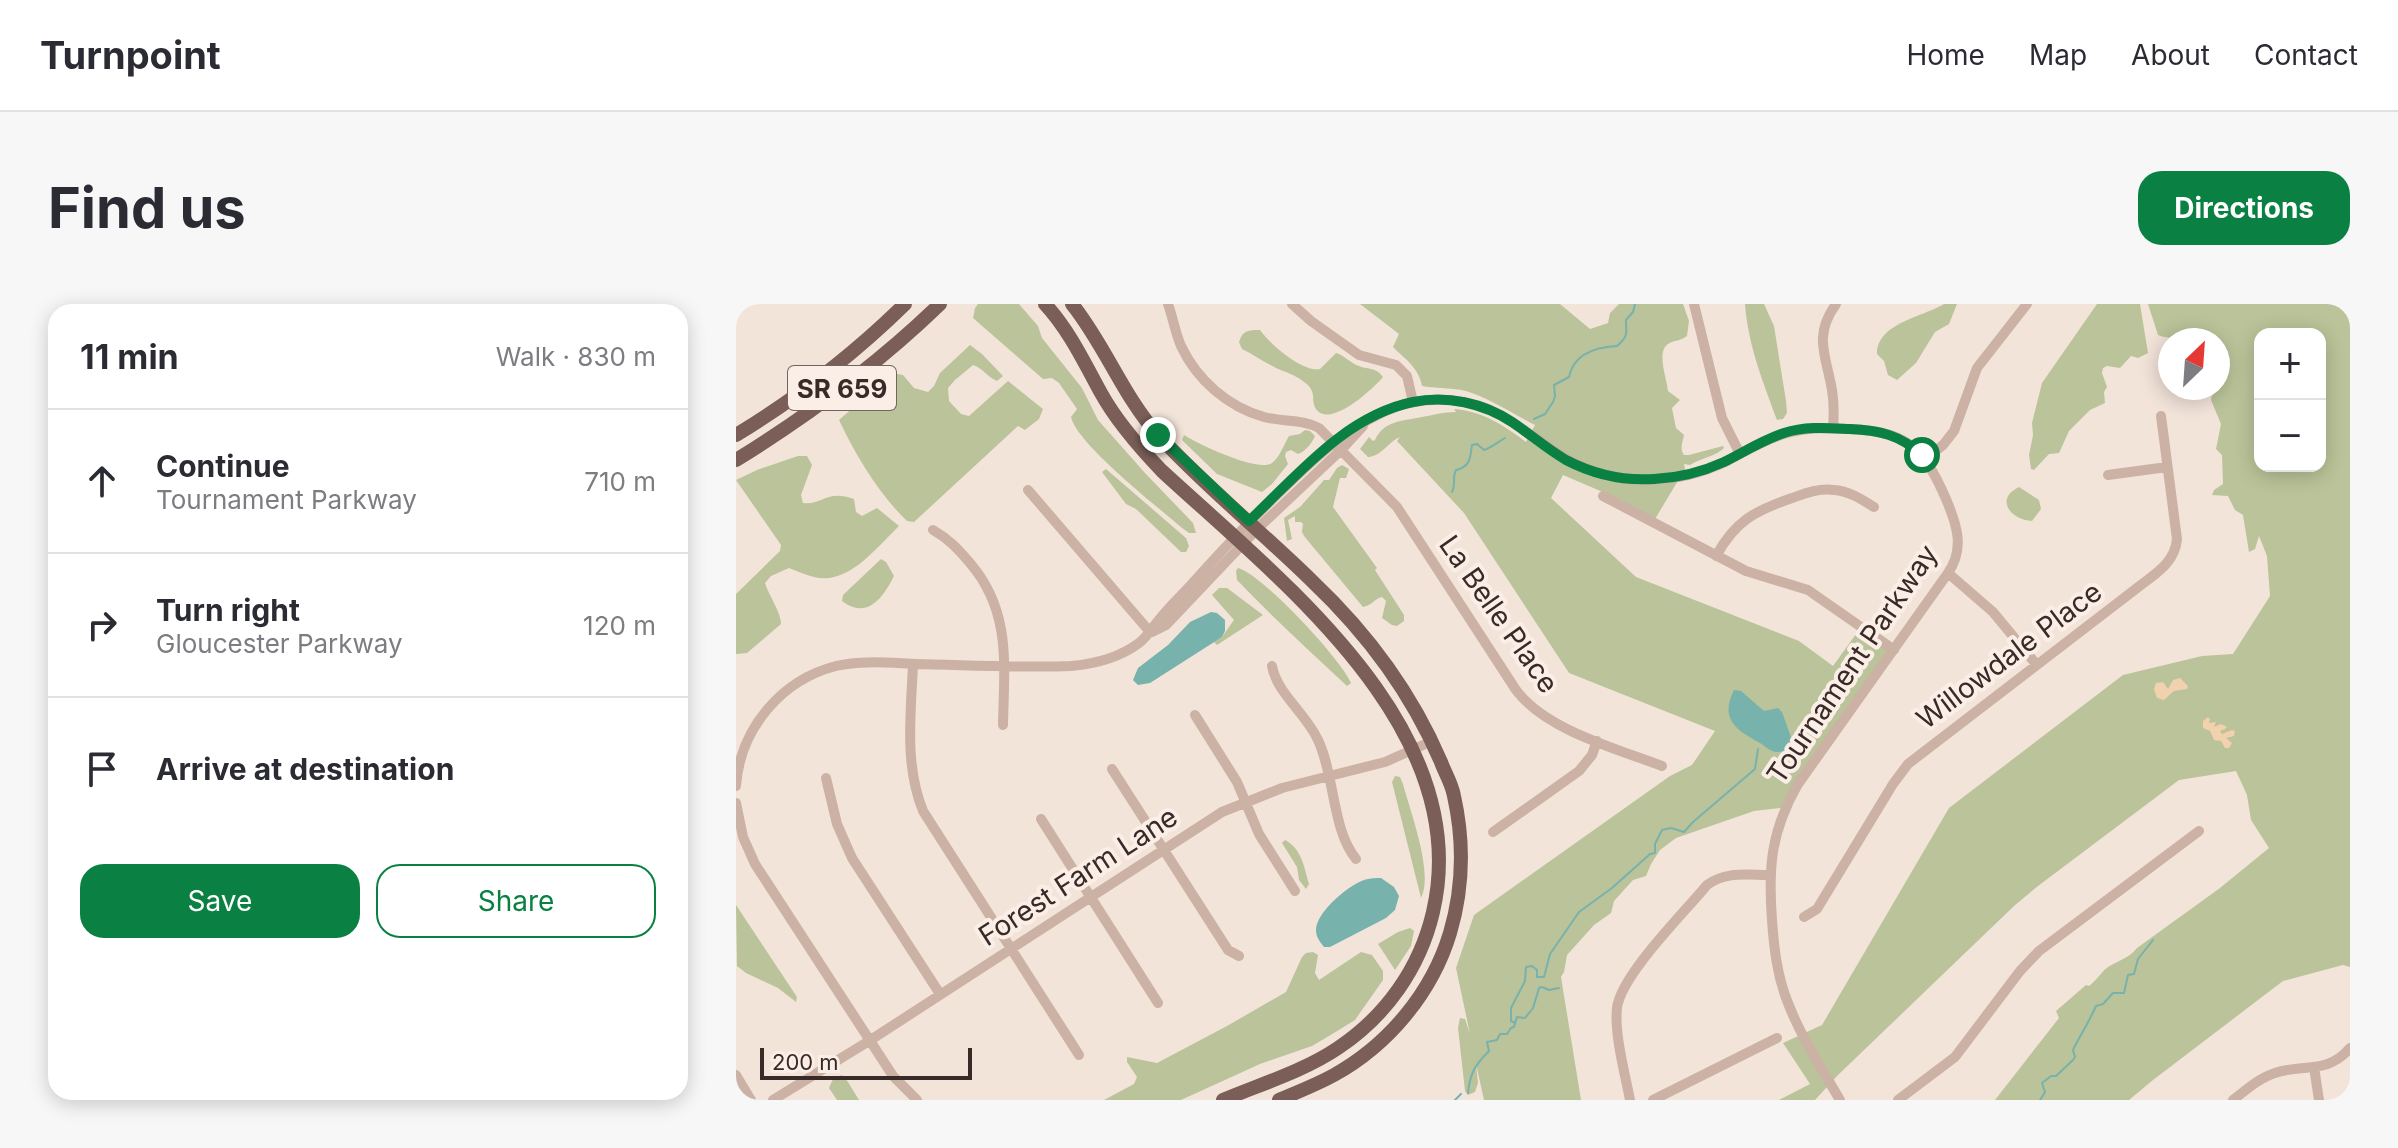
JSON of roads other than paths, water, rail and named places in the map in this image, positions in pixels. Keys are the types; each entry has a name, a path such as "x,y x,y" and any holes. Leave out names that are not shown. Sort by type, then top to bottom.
{"main road":[{"name":"SR 659","path":"736,435 826,373 905,304"},
{"name":"SR 659","path":"736,460 814,410 901,340 940,304"},
{"path":"1045,304 1066,330 1102,395 1141,448 1309,607 1373,684 1412,751 1432,800 1440,853 1439,874 1429,928 1411,971 1381,1011 1336,1050 1223,1100"},
{"path":"1072,304 1100,344 1131,400 1172,450 1315,583 1369,642 1409,699 1432,741 1454,793 1461,854 1456,913 1447,943 1424,990 1380,1043 1336,1074 1279,1100"}],"street":[{"name":"La Belle Place","path":"1168,304 1186,356 1211,388 1249,412 1313,424 1397,507 1524,700 1556,723 1662,766"},
{"path":"1292,304 1359,355 1396,365 1407,376 1413,402"},
{"path":"1694,304 1722,418 1740,454"},
{"path":"1833,428 1833,394 1822,338 1828,316 1836,304"},
{"path":"1925,459 1943,445 1954,431 1977,368 2027,304"},
{"name":"Tournament Parkway","path":"736,786 743,752 755,726 772,703 794,685 822,670 850,663 1065,667 1095,663 1130,649 1237,540 1337,446 1370,419 1413,402 1456,400 1487,408 1584,468 1618,477 1653,480 1688,475 1800,429 1870,429 1891,434 1913,447 1936,475 1958,529 1958,548 1948,573 1798,784 1776,833 1769,875 1774,946 1781,985 1797,1025 1840,1100"},
{"name":"Willowdale Place","path":"1804,917 1817,909 1908,764 2172,558 2177,539 2161,416"},
{"path":"2108,475 2167,467"},
{"path":"1028,490 1150,632"},
{"path":"1716,556 1732,531 1750,515 1804,493 1834,490 1854,495 1874,507"},
{"path":"1603,496 1746,571 1808,590 1894,650"},
{"path":"933,530 949,539 974,567 988,589 999,616 1003,633 1003,725"},
{"path":"1948,573 1993,612 2036,664"},
{"path":"913,664 910,758 919,801 928,822 1079,1055"},
{"path":"1272,666 1275,680 1314,732 1326,761 1346,847 1356,859"},
{"path":"1195,715 1237,782 1259,834 1295,891"},
{"name":"Forest Farm Lane","path":"773,1100 869,1041 1201,824 1245,801 1282,788 1385,762 1432,741"},
{"path":"1493,832 1579,771 1592,755 1597,741"},
{"path":"1112,769 1228,950 1239,956"},
{"path":"826,778 837,824 852,858 940,994"},
{"path":"736,803 743,837 755,864 893,1076 917,1100"},
{"path":"1041,819 1158,1003"},
{"path":"1898,1100 1955,1057 2020,971 2039,951 2199,831"},
{"path":"1630,1100 1616,1016 1619,997 1628,978 1707,885 1731,875 1769,875"},
{"path":"1653,1100 1777,1038"},
{"path":"2233,1100 2274,1073 2334,1062 2350,1048"},
{"path":"2314,1067 2319,1100"},
{"path":"736,1075 751,1100"}],"water":[{"path":"1211,612 1225,620 1222,637 1150,683 1138,685 1133,680 1138,668 1168,645 1190,622"},
{"path":"1734,690 1741,691 1764,711 1778,708 1793,743 1784,751 1775,752 1738,728 1728,709"},
{"path":"1381,878 1394,887 1399,896 1395,910 1386,918 1330,947 1324,947 1316,930 1328,907 1361,881"}],"waterway":[{"path":"1534,419 1545,414 1555,396 1554,385 1569,377 1581,357 1621,342 1626,334 1626,320 1635,304"},
{"path":"1452,492 1456,470 1467,464 1472,445 1477,444 1484,450 1505,438"},
{"path":"1515,1023 1511,1021 1511,1008 1525,981 1526,967 1532,966 1537,970 1537,977 1544,977 1550,954 1579,912 1655,853 1655,844 1662,830 1671,828 1684,832 1755,769 1758,749"},
{"path":"2040,1100 2045,1092 2042,1083 2056,1076 2075,1057 2073,1050 2096,1006 2103,1004 2113,993 2124,993 2128,975 2134,974 2138,959 2153,940"},
{"path":"1468,1093 1474,1070 1489,1051 1487,1042 1497,1040 1500,1034 1507,1034 1514,1027 1517,1017 1525,1018 1533,1008 1539,988 1559,988"},
{"path":"1455,1100 1461,1094"}]}
